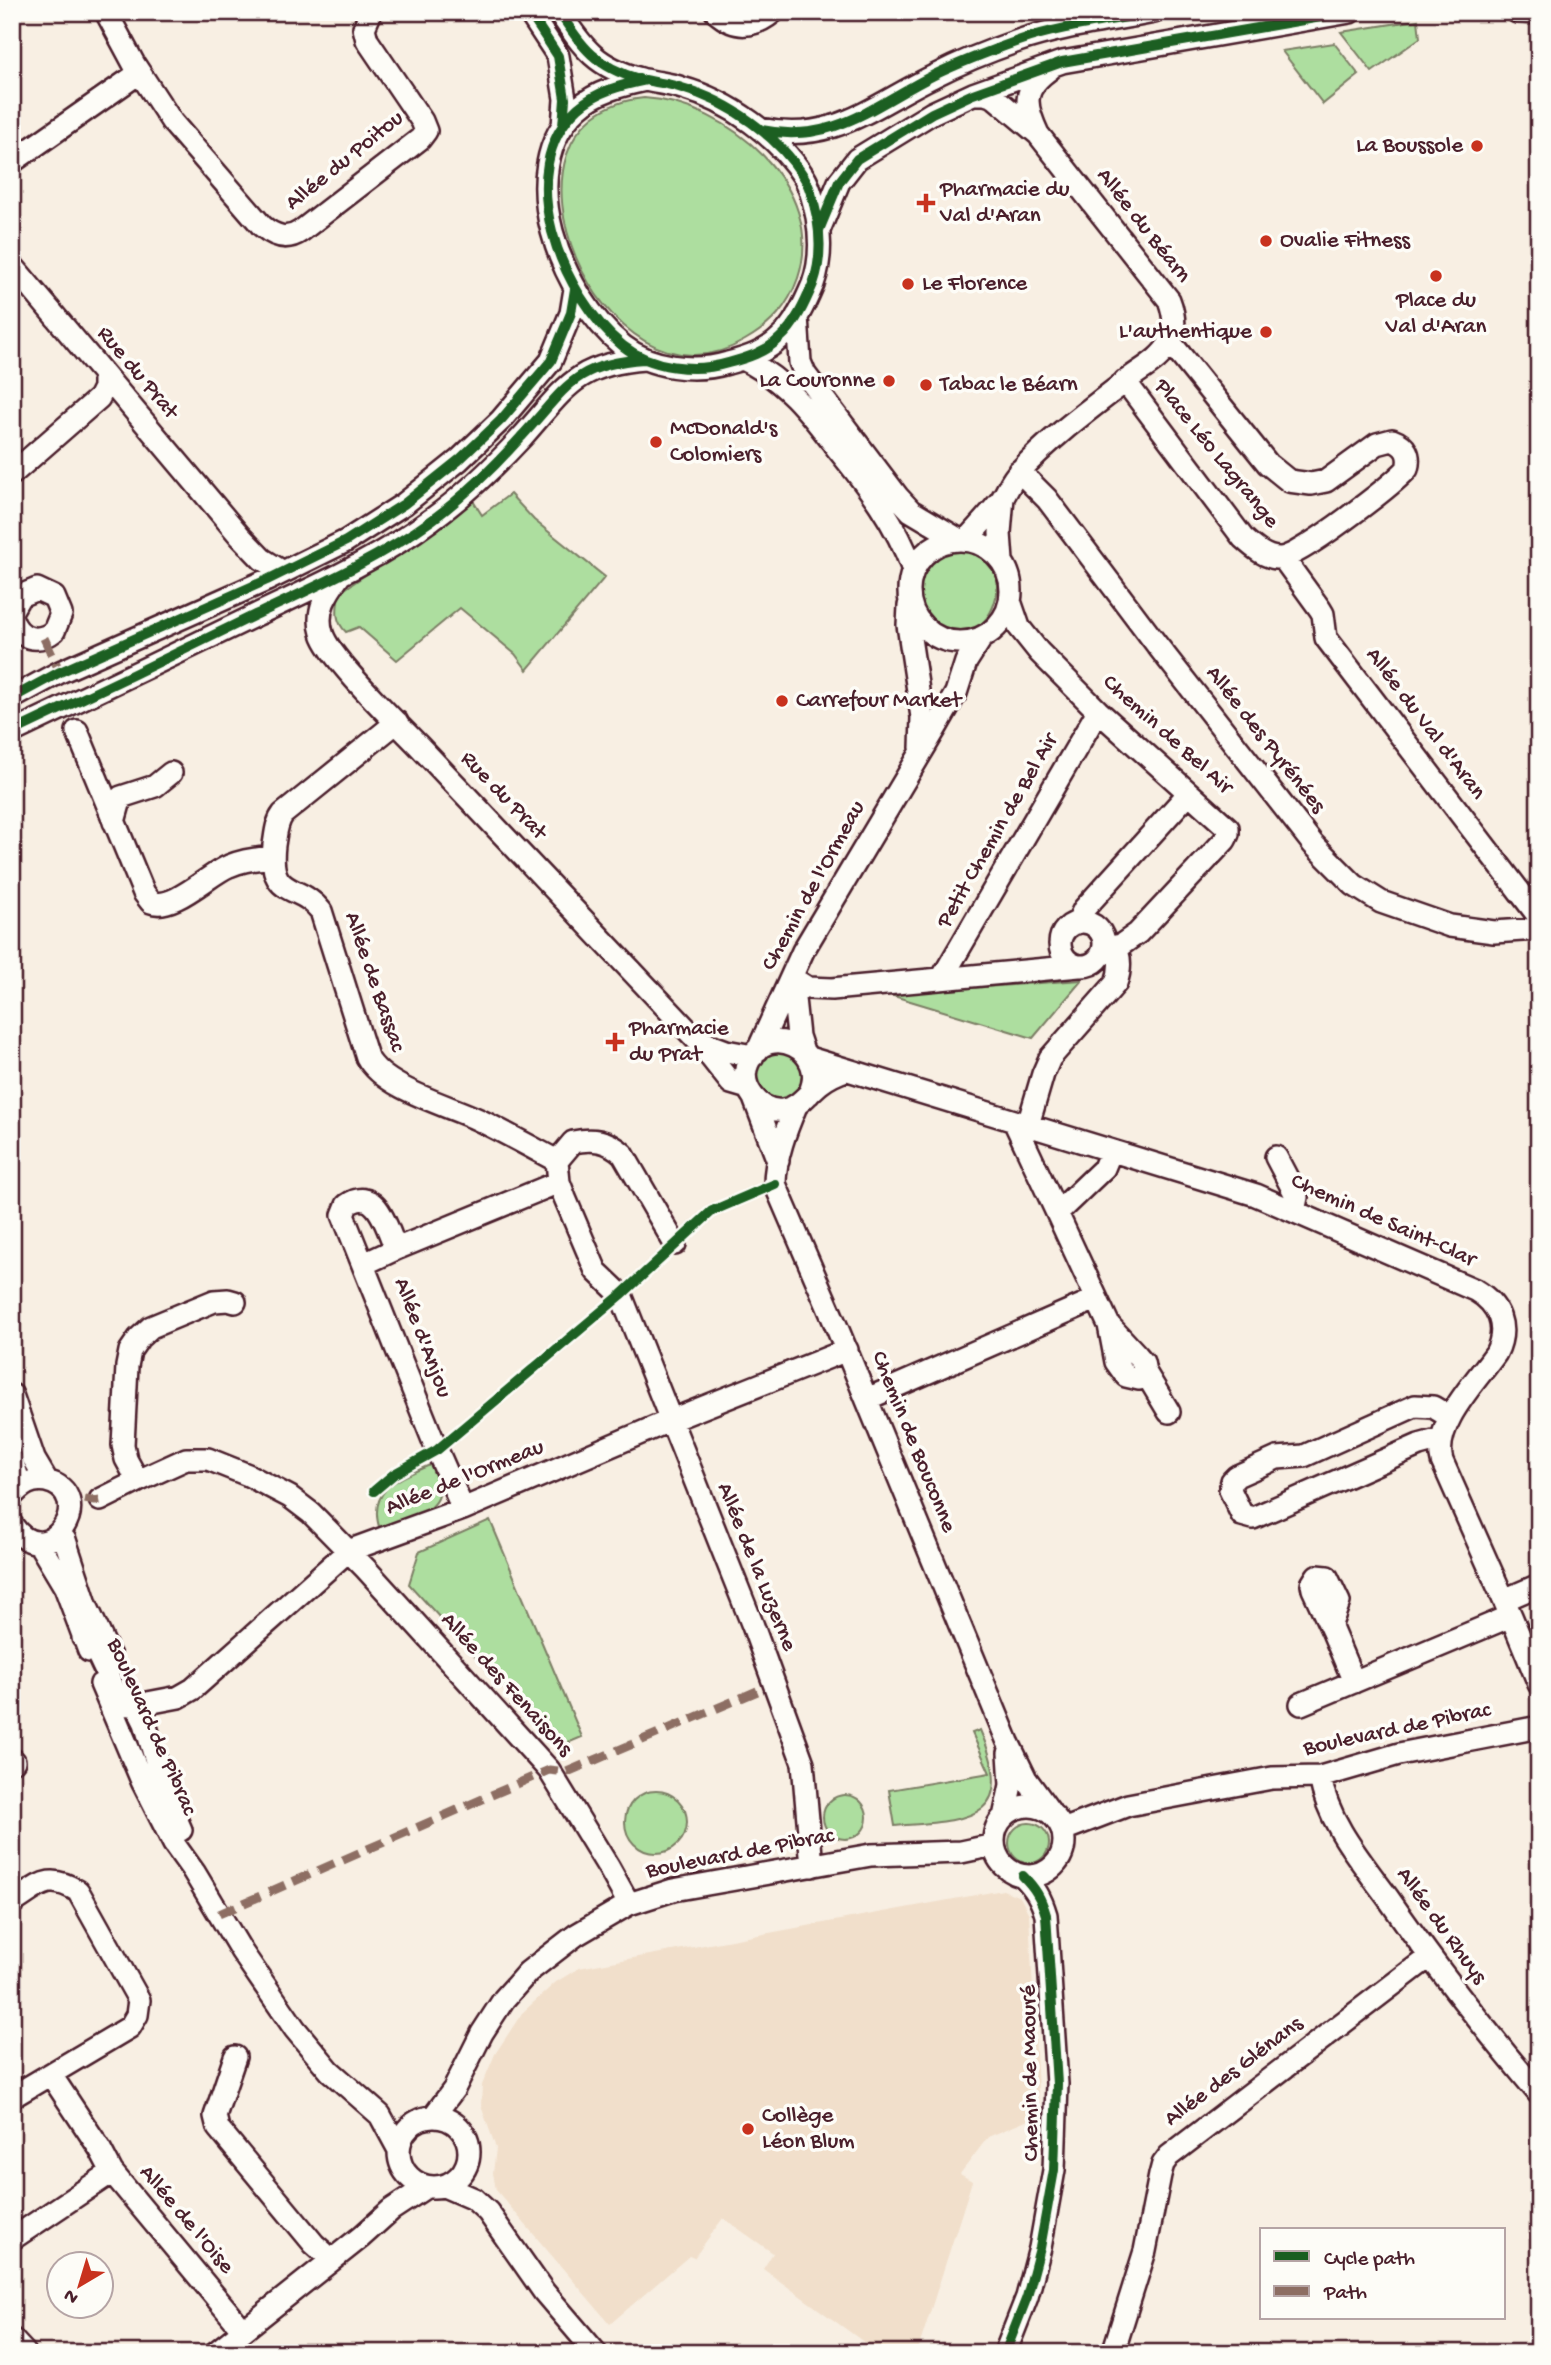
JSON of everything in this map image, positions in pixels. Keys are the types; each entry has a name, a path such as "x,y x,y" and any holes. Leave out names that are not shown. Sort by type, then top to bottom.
{"street":[{"name":"Allée du Poitou","path":"106,12 139,73 172,122 257,221 275,235 291,236 410,148 426,131 367,40 364,28 371,12"},
{"path":"529,12 558,56 565,99 563,126"},
{"path":"559,12 592,57 618,73 683,88 730,109 760,129 805,178 819,230 817,274 797,316 782,337 767,349 718,367 680,368 645,359 624,347 604,329 575,289 561,258 550,222 546,173 552,148 563,126 579,107 597,95 620,85 646,80"},
{"path":"716,12 722,18 740,25 757,23 774,12"},
{"path":"1021,40 1039,29 1054,12"},
{"path":"760,129 781,134 828,130 849,122 933,76 1021,40 1070,27 1154,12"},
{"path":"819,230 839,182 857,159 932,113 973,94 1062,62 1350,12"},
{"path":"1517,12 1539,13"},
{"name":"Allée du Béarn","path":"1038,134 1028,103 1031,86 1062,62"},
{"path":"12,162 139,73"},
{"name":"Allée du Béarn","path":"973,94 994,97 1038,134 1169,300 1174,317 1170,342"},
{"name":"Rue du Prat","path":"12,265 240,537 262,559 283,572"},
{"path":"12,698 60,672 346,541 404,504 459,460 501,420 551,361 568,322 575,289"},
{"path":"797,316 800,362 812,386 905,504 962,540 986,547 1002,561"},
{"path":"1003,497 1000,533 1002,561 1011,584 1010,601 1004,616 985,635 966,642 942,639 921,625 910,603 908,586 917,562 939,544 962,540 1003,497 1019,471 1155,359 1170,342"},
{"name":"Place Léo Lagrange","path":"1125,381 1243,538 1263,553 1283,558 1313,543 1406,469 1408,454 1399,443 1384,441 1326,481 1311,484 1289,481 1268,464 1170,342"},
{"path":"12,732 342,573 401,540 433,519 521,438 551,400 573,380 615,361 645,359"},
{"path":"743,359 765,370 782,383 809,412 884,508 913,570"},
{"path":"12,474 99,398 104,388 104,375"},
{"name":"Allée des Pyrénées","path":"1019,471 1047,499 1312,844 1354,886 1381,902 1450,926 1494,932 1539,929"},
{"name":"Allée du Val d'Aran","path":"1283,558 1320,609 1326,638 1539,917"},
{"name":"Rue du Prat","path":"342,573 322,603 321,632 324,640 397,722 697,1040 731,1083 751,1093"},
{"name":"Chemin de Bel Air","path":"1010,601 1019,627 1039,652 1188,794 1204,803 1228,828 1228,834 1138,933 1129,941 1109,947 1096,962 1079,966"},
{"name":"Chemin de l'Ormeau","path":"910,603 908,625 922,718 921,750"},
{"name":"Chemin de Bel Air","path":"985,635 1014,638 1039,652"},
{"name":"Chemin de l'Ormeau","path":"755,1053 803,951 956,693 966,662 985,635"},
{"name":"Petit Chemin de Bel Air","path":"942,978 1098,710"},
{"path":"77,731 144,893 148,900 163,904 233,864 273,858 277,826 283,814 397,722"},
{"path":"114,822 121,797 155,786 171,774"},
{"path":"1028,971 1047,957 1061,941 1064,933 1077,923 1084,909 1188,794"},
{"name":"Allée de Bassac","path":"273,858 276,875 282,885 312,902 321,911 367,1057 376,1069 394,1083 478,1119 558,1171"},
{"path":"1077,923 1094,926 1109,947 1118,951 1120,969 1116,983 1050,1058 1021,1123 1057,1213 1109,1325 1114,1356 1122,1373 1135,1379 1142,1377 1145,1372 1169,1412"},
{"path":"1061,941 1065,957 1079,966"},
{"path":"792,978 808,988 820,989 1079,966"},
{"path":"792,978 796,1025 814,1076 802,1100"},
{"name":"Rue du Prat","path":"697,1040 711,1047 755,1053"},
{"path":"806,1055 787,1042 770,1042 748,1062 746,1074 751,1093 768,1108 783,1110 802,1100 820,1083 846,1070"},
{"name":"Chemin de Saint-Clar","path":"806,1055 846,1070 870,1075 1256,1195 1475,1290 1494,1304 1501,1321 1502,1334 1499,1347 1450,1417 1441,1439"},
{"name":"Chemin de Bouconne","path":"751,1093 778,1161"},
{"name":"Chemin de Bouconne","path":"802,1100 788,1124 775,1184 847,1350 1008,1742 1026,1779 1050,1812"},
{"path":"558,1171 573,1142 596,1140 611,1144 623,1154 675,1244"},
{"path":"1057,1213 1104,1168 1111,1151"},
{"path":"1276,1157 1297,1197 1294,1210"},
{"name":"Allée d'Anjou","path":"364,1264 558,1171"},
{"name":"Allée de la Luzerne","path":"558,1171 596,1271 621,1294 803,1763 812,1866"},
{"name":"Allée d'Anjou","path":"396,1250 378,1208 364,1199 351,1202 345,1208 344,1215 463,1509"},
{"path":"867,1399 1097,1299"},
{"path":"138,1482 126,1459 123,1445 130,1351 151,1327 214,1301 235,1302"},
{"name":"Allée de l'Ormeau","path":"137,1706 179,1697 193,1689 348,1551 463,1509 669,1420 847,1350"},
{"path":"12,1395 33,1459 47,1481"},
{"path":"1450,1417 1433,1407 1415,1406 1304,1456 1277,1458 1237,1476 1231,1484 1231,1494 1242,1515 1250,1518 1419,1445 1441,1439 1442,1461 1508,1608 1532,1644 1539,1684"},
{"path":"1292,1458 1308,1493"},
{"path":"100,1500 186,1459 216,1460 289,1497 310,1513 348,1551"},
{"path":"12,1460 17,1475 15,1492"},
{"path":"15,1492 37,1480 47,1481 56,1485 68,1501 70,1511 60,1534 46,1541 20,1534"},
{"name":"Boulevard de Pibrac","path":"20,1534 65,1587 118,1727 174,1844 242,1952 295,2029 330,2071 380,2115 401,2160"},
{"name":"Boulevard de Pibrac","path":"60,1534 65,1540 98,1633 145,1723 194,1872"},
{"name":"Allée des Fenaisons","path":"348,1551 549,1770 629,1904"},
{"path":"1301,1704 1354,1682 1508,1608 1539,1585"},
{"path":"1332,1630 1354,1682"},
{"name":"Boulevard de Pibrac","path":"83,1638 98,1655 120,1698 137,1706"},
{"name":"Boulevard de Pibrac","path":"1063,1830 1139,1802 1272,1778 1320,1777 1399,1754 1539,1727"},
{"name":"Chemin de Bouconne","path":"1004,1817 1011,1786 1008,1742"},
{"name":"Allée du Rhuys","path":"1320,1777 1331,1811 1347,1840 1429,1957 1539,2094"},
{"path":"1026,1806 1035,1806 1050,1812 1063,1830 1064,1851 1059,1860 1044,1874 1023,1876 1012,1872 1003,1865 994,1845 998,1825 1010,1811 1026,1806"},
{"name":"Boulevard de Pibrac","path":"425,2119 454,2088 503,1999 528,1972 576,1936 629,1904 673,1889 871,1855 961,1853 994,1845"},
{"name":"Chemin de Maouré","path":"1005,2353 1027,2297 1040,2248 1055,2170 1057,2084 1046,1914 1042,1898 1023,1876"},
{"path":"12,1903 47,1882 60,1881 78,1891 139,2000 138,2015 130,2027 12,2097"},
{"name":"Allée des Glénans","path":"1113,2353 1147,2241 1163,2164 1169,2156 1429,1957"},
{"path":"235,2057 215,2116 218,2129 314,2244 331,2259"},
{"path":"51,2075 113,2172"},
{"path":"454,2088 458,2126 469,2143 468,2163 474,2199"},
{"path":"380,2115 442,2118 458,2126"},
{"path":"391,2210 400,2192 401,2160 407,2129 425,2119"},
{"path":"401,2160 409,2177 474,2199 488,2212 544,2292 596,2353"},
{"path":"215,2353 391,2210 435,2187 455,2181 468,2163"},
{"name":"Allée de l'Oise","path":"12,2239 113,2172 243,2330"},
{"path":"12,2339 25,2353"}],"shaded area":[{"name":"Collège Léon Blum","path":"1003,1890 1020,1897 1029,1914 1039,2110 1033,2118 988,2137 960,2174 972,2181 917,2353 879,2353 763,2269 773,2253 723,2218 694,2258 689,2256 610,2324 496,2190 493,2173 496,2148 481,2106 482,2085 495,2054 522,2013 556,1982 579,1968"}],"green space":[{"path":"1418,20 1420,38 1372,72 1341,32"},
{"path":"1334,43 1359,75 1323,104 1282,51"},
{"path":"644,98 676,103 707,115 737,133 763,156 784,182 798,212 803,244 794,288 778,314 745,340 693,355 645,341 605,306 576,258 562,205 567,155 593,117"},
{"path":"510,494 534,520 605,577 527,670 515,654 460,608 397,660 359,627 346,632 342,628 337,614 339,593 473,501 482,515"},
{"path":"958,547 980,554 993,567 997,585 994,604 985,620 971,631 953,634 933,625 923,615 917,591 920,580 935,559"},
{"path":"1082,980 1033,1038 887,994"},
{"path":"779,1051 797,1058 804,1076 797,1094 779,1101 761,1094 754,1076 761,1058"},
{"path":"432,1464 440,1486 435,1504 419,1516 380,1530 377,1516 382,1494 398,1480"},
{"path":"490,1520 582,1737 558,1747 409,1584 419,1552"},
{"path":"980,1730 991,1760 994,1783 990,1799 980,1810 965,1817 895,1826 889,1790 990,1773 972,1733"},
{"path":"656,1791 668,1793 678,1800 685,1810 685,1834 678,1844 668,1851 656,1853 644,1851 634,1844 627,1834 625,1822 627,1810 634,1800 644,1793"},
{"path":"845,1795 860,1802 867,1817 860,1832 845,1839 830,1832 823,1817 830,1802"},
{"path":"1029,1823 1037,1824 1043,1829 1048,1835 1048,1851 1043,1857 1037,1862 1029,1863 1021,1862 1015,1857 1010,1851 1009,1843 1010,1835 1015,1829 1021,1824"}],"marked path":[{"path":"44,638 60,672"},
{"path":"85,1499 100,1500"},
{"path":"219,1914 549,1770 567,1772 762,1689"}],"cycle path":[{"path":"529,12 558,56 565,99 563,126"},
{"path":"559,12 584,46 601,62 639,79"},
{"path":"761,130 787,133 832,127 872,110 944,70 1018,41 1068,28 1154,12"},
{"path":"819,230 839,182 857,159 932,113 973,94 1062,62 1350,12"},
{"path":"646,80 700,94 751,122 781,148 809,186 820,243 813,284 799,313 785,333 775,343 749,357 715,366 688,368 660,364 634,353 601,324 581,297 564,266 552,232 546,198 548,164 558,134 578,108 593,97 646,80"},
{"path":"12,698 60,672 267,580 346,541 404,504 459,460 501,420 551,361 571,313 575,289"},
{"path":"12,732 368,560 432,520 467,491 572,382 601,367 644,359"},
{"path":"374,1491 394,1474 437,1450 621,1295 712,1211 775,1184"},
{"path":"1005,2353 1027,2297 1040,2248 1054,2170 1057,2084 1046,1915 1037,1894 1023,1876"}],"place":[{"name":"La Boussole","path":"1477,146"},
{"name":"Pharmacie du Val d'Aran","path":"926,203"},
{"name":"Ovalie Fitness","path":"1266,241"},
{"name":"Place du Val d'Aran","path":"1436,276"},
{"name":"Le Florence","path":"908,284"},
{"name":"L'authentique","path":"1266,332"},
{"name":"La Couronne","path":"889,381"},
{"name":"Tabac le Béarn","path":"926,385"},
{"name":"McDonald's Colomiers","path":"656,442"},
{"name":"Carrefour Market","path":"782,701"},
{"name":"Pharmacie du Prat","path":"615,1042"},
{"name":"Collège Léon Blum","path":"748,2129"}]}
